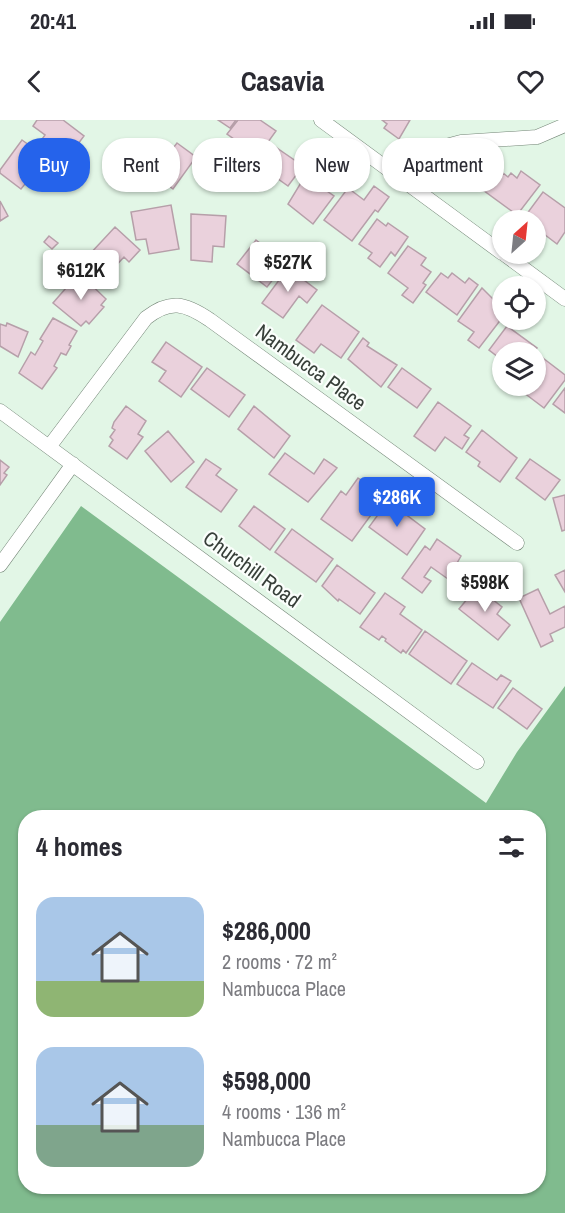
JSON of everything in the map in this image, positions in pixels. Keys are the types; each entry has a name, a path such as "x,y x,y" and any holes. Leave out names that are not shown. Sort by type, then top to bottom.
{"street":[{"path":"321,120 382,164"},
{"path":"504,139 537,137 565,126"},
{"path":"420,192 492,245"},
{"path":"518,264 565,299"},
{"name":"Nambucca Place","path":"49,447 146,318 158,309 172,305 186,306 210,320 517,543"},
{"name":"Churchill Road","path":"0,411 477,762"},
{"path":"0,565 73,464"}],"green space":[{"path":"81,506 486,803 517,752 565,686 565,1213 0,1213 0,622"}],"building":[{"path":"37,120 63,120 84,136 82,138 43,138 45,135 33,126"},
{"path":"218,120 236,120 230,128"},
{"path":"238,120 260,120 276,131 271,138 233,138 227,134"},
{"path":"382,120 410,120 400,138 384,128 387,124"},
{"path":"18,145 18,187 0,173"},
{"path":"180,145 192,154 192,163 180,179"},
{"path":"282,152 294,160 294,178 288,186 282,182"},
{"path":"521,171 540,185 521,210 510,210 486,192 504,192 504,174 508,177 511,173 517,178"},
{"path":"374,186 389,197 378,212 375,210 352,241 324,220 345,192 353,192 364,200"},
{"path":"295,192 328,192 334,196 313,224 288,204"},
{"path":"543,192 565,208 565,232 557,244 546,236 546,210 530,210"},
{"path":"0,201 8,216 0,221"},
{"path":"171,205 179,249 149,254 146,239 136,240 131,212"},
{"path":"191,214 226,216 224,247 213,246 212,262 191,260"},
{"path":"377,219 386,226 388,223 408,237 395,256 391,252 380,267 368,258 372,253 359,244"},
{"path":"115,227 140,250 129,262 124,257 109,273 89,255"},
{"path":"49,236 58,243 52,249 44,242"},
{"path":"256,240 286,263 267,287 237,264"},
{"path":"408,246 426,258 421,265 431,272 423,283 426,285 413,303 402,295 408,288 388,273"},
{"path":"288,268 317,290 307,303 299,296 283,318 262,303"},
{"path":"79,273 106,299 101,305 104,307 89,324 86,321 81,326 53,303"},
{"path":"441,273 448,278 452,273 465,283 469,278 478,285 457,315 426,292"},
{"path":"482,288 492,298 493,330 479,348 468,340 474,332 458,321"},
{"path":"322,305 359,332 341,358 321,344 314,353 296,340"},
{"path":"53,318 77,331 66,355 61,353 54,366 57,368 42,389 19,373 31,352 35,355 43,341 40,339"},
{"path":"7,323 28,332 18,357 0,346 0,324 6,326"},
{"path":"504,330 512,330 529,342 495,342"},
{"path":"363,338 369,343 367,346 397,365 381,387 348,359"},
{"path":"166,342 202,367 181,397 159,381 166,371 152,362"},
{"path":"546,360 565,375 565,380 544,408 528,396 546,396"},
{"path":"207,368 245,395 229,417 191,389"},
{"path":"402,368 431,389 417,408 388,387"},
{"path":"565,388 565,413 553,404"},
{"path":"438,402 471,426 464,435 469,438 462,449 445,437 435,451 414,436"},
{"path":"126,406 146,421 138,434 143,437 127,459 109,446 113,440 110,437 115,430 112,428 114,422"},
{"path":"254,406 290,436 274,458 238,429"},
{"path":"482,430 517,458 500,482 478,466 480,462 466,452"},
{"path":"168,431 194,462 171,482 145,451"},
{"path":"285,453 314,474 324,459 337,468 308,502 269,474"},
{"path":"206,459 221,469 216,475 237,490 221,512 186,487"},
{"path":"530,459 560,480 545,500 516,478"},
{"path":"0,460 9,467 0,485"},
{"path":"358,478 375,490 369,498 379,504 352,541 321,519 341,491 346,495"},
{"path":"565,495 565,530 562,531 553,498"},
{"path":"388,501 425,529 407,555 369,527"},
{"path":"254,506 285,529 270,550 239,526"},
{"path":"292,529 333,559 316,582 275,552"},
{"path":"437,539 461,556 448,579 431,567 424,577 431,581 422,593 402,578 425,546 430,550"},
{"path":"337,565 375,593 360,614 339,599 338,601 322,586"},
{"path":"565,570 565,592 555,575"},
{"path":"477,587 502,607 497,614 510,625 498,640 459,609"},
{"path":"538,589 550,614 565,606 565,627 550,634 553,641 541,647 519,598"},
{"path":"385,593 405,607 400,614 422,630 406,653 403,650 401,653 382,636 379,640 360,627"},
{"path":"425,631 467,661 451,684 409,654"},
{"path":"472,663 497,680 501,675 511,681 493,708 457,684"},
{"path":"513,688 542,709 527,729 498,708"}]}
